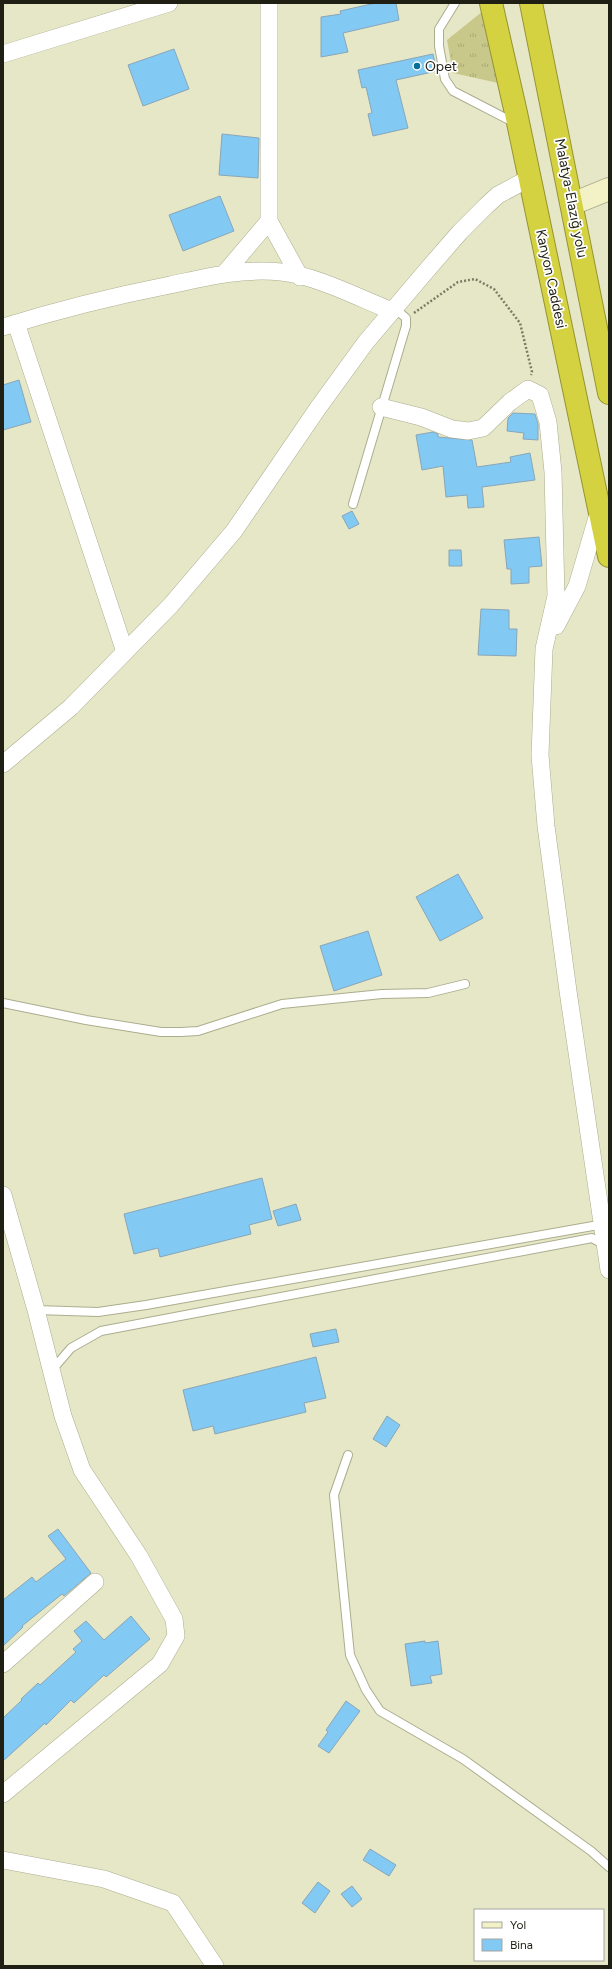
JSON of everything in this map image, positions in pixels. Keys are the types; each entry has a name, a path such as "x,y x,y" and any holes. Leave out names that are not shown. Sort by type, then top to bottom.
{"highway":[{"name":"Kanyon Caddesi","path":"491,3 519,125 609,556"},
{"name":"Malatya-Elazığ yolu","path":"531,3 609,393"}],"street":[{"path":"3,54 169,3"},
{"path":"269,3 268,221 300,277"},
{"path":"3,764 71,707 171,606 234,531 322,402 366,342 399,315 460,232 481,211 498,195 530,178"},
{"path":"572,204 609,189"},
{"path":"224,274 268,221"},
{"path":"125,652 10,325 127,294 224,274 282,272 316,281 399,315"},
{"path":"381,407 395,409 452,428 468,431 483,428 510,402 528,389 540,395 548,422 553,472 556,596 544,649 540,756 546,826 568,990 606,1224 609,1270"},
{"path":"544,649 577,586 599,511"},
{"path":"3,1194 36,1310 63,1416 82,1470 139,1556 174,1619 176,1636 160,1664 3,1794"},
{"path":"3,1664 95,1582"},
{"path":"3,1860 104,1879 173,1903 215,1966"}],"lane":[{"path":"455,3 439,29 439,46 446,79 453,91 519,125"},
{"path":"353,504 381,407 399,315"},
{"path":"3,1003 133,1028 180,1032 198,1031 282,1004 382,994 428,993 465,984"},
{"path":"36,1310 98,1312 146,1305 606,1224"},
{"path":"51,1371 71,1348 101,1331 592,1238 607,1246"},
{"path":"348,1455 334,1495 350,1656 366,1690 380,1711 463,1759 591,1851 609,1867"}],"path":[{"path":"399,315 458,282 475,279 494,289 520,323 532,372 528,389"}],"green space":[{"path":"483,11 498,83 453,73 447,40"}],"building":[{"path":"376,3 396,3 399,20 343,33 348,52 321,57 321,17 341,14 340,11"},
{"path":"174,49 189,89 143,106 128,65"},
{"path":"433,54 437,71 396,80 408,128 373,136 368,114 372,113 366,87 362,88 358,70"},
{"path":"222,134 259,138 258,178 219,175"},
{"path":"220,196 234,231 183,251 169,215"},
{"path":"19,380 31,422 3,430 3,385"},
{"path":"513,413 535,414 538,424 538,440 523,439 524,433 507,431 508,418"},
{"path":"433,432 438,434 438,437 472,440 477,467 511,462 510,457 530,453 535,480 482,487 484,507 468,508 467,495 446,497 443,466 422,470 416,435"},
{"path":"352,511 359,524 349,529 342,516"},
{"path":"539,537 542,566 529,567 529,583 511,584 511,569 507,569 504,540"},
{"path":"449,550 461,550 462,566 449,566"},
{"path":"481,609 509,610 509,629 517,629 516,656 478,655"},
{"path":"458,874 483,918 440,941 416,897"},
{"path":"368,931 382,975 334,991 320,946"},
{"path":"262,1178 272,1219 249,1225 251,1234 160,1257 158,1248 134,1254 124,1214"},
{"path":"296,1204 301,1220 278,1226 273,1211"},
{"path":"336,1329 339,1342 313,1347 310,1334"},
{"path":"316,1357 326,1398 304,1403 306,1412 215,1434 213,1426 193,1431 183,1390"},
{"path":"387,1416 400,1425 386,1447 373,1439"},
{"path":"58,1529 91,1573 64,1596 62,1594 22,1626 23,1627 3,1646 3,1600 32,1577 36,1582 66,1559 48,1536"},
{"path":"131,1616 150,1639 106,1677 104,1675 74,1703 71,1700 46,1725 45,1723 3,1761 3,1718 38,1683 40,1685 76,1652 73,1649 82,1641 74,1631 86,1621 104,1640"},
{"path":"425,1641 425,1643 438,1641 442,1674 430,1676 432,1683 411,1686 405,1644"},
{"path":"346,1701 360,1711 329,1753 318,1746 328,1732 326,1730"},
{"path":"370,1849 396,1865 389,1876 363,1860"},
{"path":"318,1882 330,1891 315,1913 302,1903"},
{"path":"352,1886 362,1899 352,1907 341,1894"}],"place":[{"name":"Opet","path":"417,66"}]}
